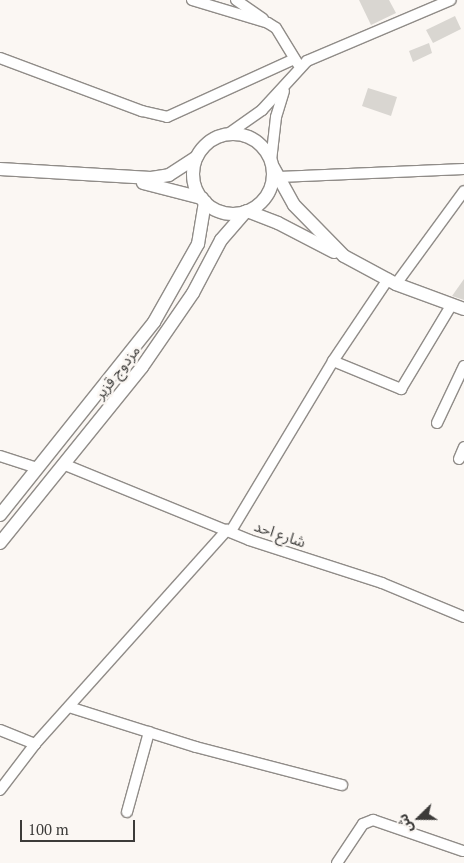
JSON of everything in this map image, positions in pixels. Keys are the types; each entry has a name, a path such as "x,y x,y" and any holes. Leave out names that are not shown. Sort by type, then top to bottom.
{"main road":[{"path":"0,169 111,176 164,176 197,157 213,139 228,134 251,138 263,147 304,218 344,256"},
{"path":"197,157 193,175 204,200"},
{"path":"246,212 268,194 274,169"},
{"path":"111,176 204,200 220,211 246,212 344,256 392,281 458,307"},
{"name":"مزدوج قزير","path":"0,515 154,322 198,244 204,200"},
{"name":"مزدوج قزير","path":"0,543 167,333 221,240 246,212"},
{"path":"21,488 35,498"}],"street":[{"path":"192,0 268,23"},
{"path":"236,0 276,28 297,63"},
{"path":"0,58 142,111 167,117 451,0"},
{"path":"297,63 279,101 274,169 464,168"},
{"path":"228,134 262,110 288,80"},
{"path":"0,790 35,744 229,530 333,361 392,281 464,191"},
{"path":"333,361 401,389 458,307"},
{"path":"437,423 464,366"},
{"path":"458,459 464,447"},
{"path":"0,456 37,468"},
{"name":"شارع احد","path":"63,464 229,530 382,583 464,617"},
{"path":"69,707 149,732 342,785"},
{"path":"0,730 35,744"},
{"path":"127,812 149,732"},
{"path":"337,863 363,824 373,820 463,851"}],"building":[{"path":"359,0 389,0 396,13 371,25"},
{"path":"455,16 461,29 433,43 426,30"},
{"path":"429,43 432,53 413,62 409,51"},
{"path":"368,88 397,97 391,116 362,106"},
{"path":"464,279 464,300 452,296"}]}
